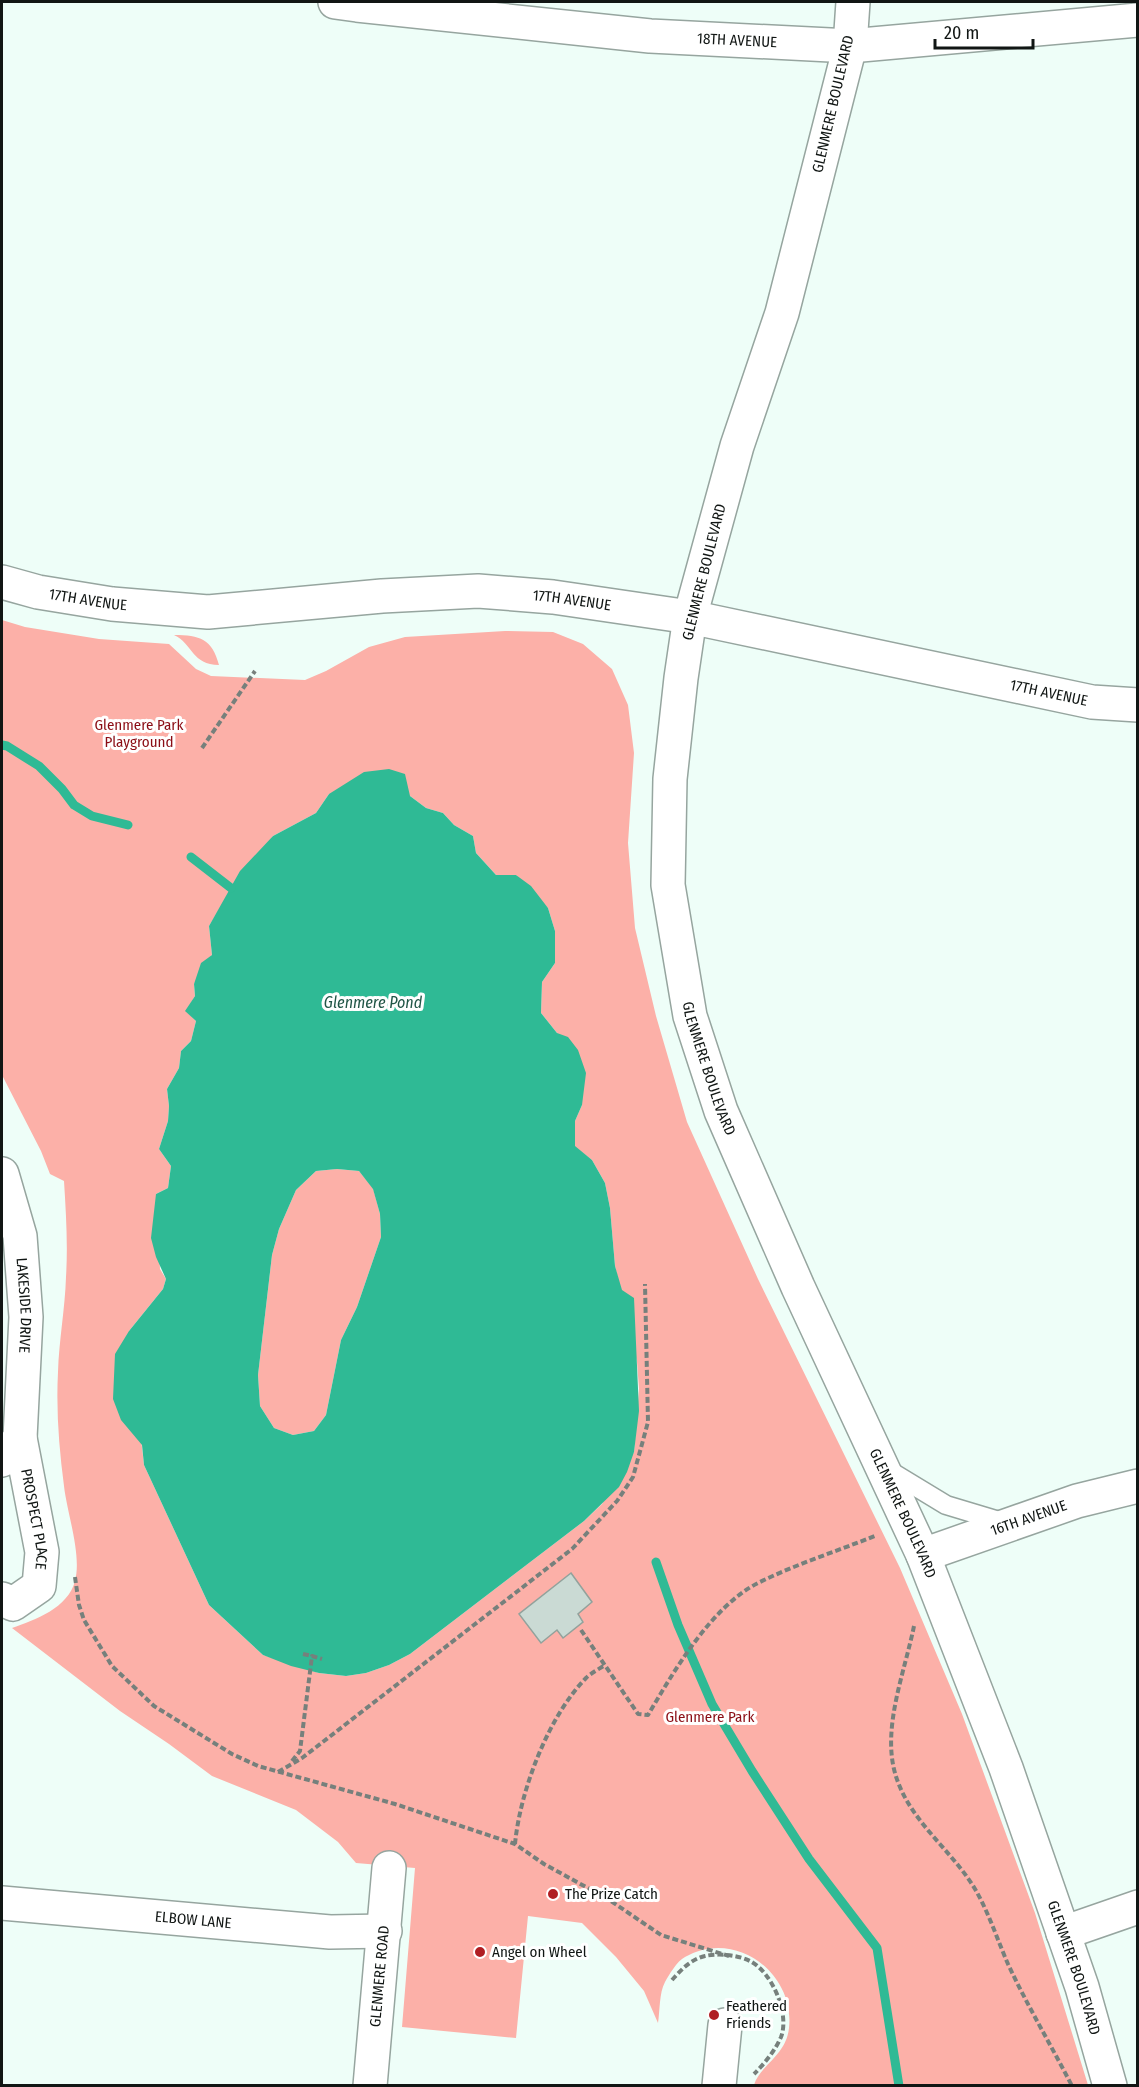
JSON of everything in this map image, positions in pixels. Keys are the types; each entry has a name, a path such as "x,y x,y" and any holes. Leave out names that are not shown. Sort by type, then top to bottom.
{"street":[{"name":"18TH AVENUE","path":"335,2 650,36 850,46 1137,20"},
{"name":"GLENMERE BOULEVARD","path":"853,2 850,46 782,313 737,446 690,617 670,779 668,885 690,1016 726,1122 798,1287 923,1555 1006,1768 1082,1987 1110,2085"},
{"name":"17TH AVENUE","path":"2,582 38,592 112,604 208,612 382,596 478,591 553,597 690,617 1092,702 1137,705"},
{"name":"LAKESIDE DRIVE","path":"2,1174 20,1236 26,1317 11,1449"},
{"name":"PROSPECT PLACE","path":"2,1599 14,1604 39,1586 42,1551 11,1449"},
{"name":"16TH AVENUE","path":"923,1555 1077,1501 1137,1486"},
{"name":"GLENMERE ROAD","path":"370,2085 389,1868"},
{"name":"ELBOW LANE","path":"2,1903 330,1932 384,1931"},
{"path":"1063,1933 1137,1907"},
{"path":"719,2085 725,2025"}],"lane":[{"path":"883,1466 946,1504 1008,1524"}],"path":[{"path":"202,748 255,671"},
{"path":"277,1772 346,1724 572,1549 617,1501 633,1477 648,1422 645,1284"},
{"path":"581,1630 638,1714 648,1715 676,1668 709,1624 735,1599 757,1583 879,1534 883,1543"},
{"path":"74,1571 79,1605 84,1620 112,1666 154,1706 232,1754 258,1766 395,1803 515,1844 544,1864 608,1899 661,1935 729,1956"},
{"path":"912,1617 914,1625 892,1721 891,1743 895,1774 916,1814 975,1890 998,1935 1008,1964 1072,2085"},
{"path":"303,1654 322,1659"},
{"path":"290,1764 300,1750 312,1656"},
{"path":"515,1844 532,1773 545,1739 586,1678 605,1665"}],"green space":[{"name":"Glenmere Park","path":"2,620 25,627 99,639 169,644 196,669 211,676 305,680 369,647 405,637 505,631 553,632 583,644 612,669 628,705 634,753 628,843 635,928 656,1016 687,1122 758,1279 900,1568 962,1714 1035,1913 1088,2085 754,2085 783,2046 789,2028 788,2008 782,1990 772,1974 758,1961 741,1952 723,1948 704,1949 685,1957 674,1968 663,1986 658,2023 644,1991 616,1957 582,1923 528,1916 516,2038 402,2027 415,1868 356,1863 338,1842 296,1810 212,1776 120,1711 12,1628 50,1612 65,1599 75,1581 77,1559 59,1443 57,1386 67,1265 64,1181 50,1174 41,1151 2,1075","holes":["329,794 410,796 426,808 443,813 454,825 473,836 476,853 496,875 516,875 548,908 555,931 555,963 542,982 541,1013 557,1033 582,1105 575,1121 575,1147 592,1160 605,1183 610,1208 615,1266 637,1362 639,1389 634,1452 602,1504 584,1521 410,1654 366,1673 346,1676 319,1673 263,1655 209,1605 144,1465 129,1331 163,1289 166,1279 160,1269 156,1194 168,1188 171,1166 159,1149 168,1121 167,1089 179,1068 181,1051 191,1041 196,1021 186,1011 195,996 194,984 212,955 209,926 221,906 273,836 316,813"]},
{"path":"174,635 191,636 204,640 213,649 219,665 203,662"},
{"path":"337,1169 359,1171 373,1188 380,1214 381,1237 357,1307 341,1340 326,1415 314,1431 293,1435 274,1428 260,1406 258,1375 272,1255 279,1229 296,1190 316,1171"}],"water":[{"name":"Glenmere Pond","path":"389,769 405,774 410,796 426,808 443,813 454,825 473,836 476,853 496,875 516,875 531,886 548,908 555,931 555,963 542,982 541,1013 557,1033 568,1037 578,1050 586,1073 582,1105 575,1121 575,1146 592,1160 605,1183 610,1208 615,1266 622,1290 634,1298 639,1411 634,1452 627,1472 619,1487 584,1521 410,1654 366,1673 346,1676 319,1673 291,1666 263,1655 209,1605 144,1465 142,1445 121,1420 113,1399 115,1354 129,1331 163,1289 166,1279 156,1257 151,1238 156,1194 168,1188 171,1166 159,1149 168,1121 167,1089 179,1068 181,1051 191,1041 196,1021 185,1011 195,996 194,984 201,963 212,955 209,926 240,871 273,836 316,813 329,794 364,772","holes":["337,1169 359,1171 373,1189 380,1214 381,1237 357,1307 341,1340 326,1415 314,1431 293,1435 274,1428 260,1406 258,1375 272,1255 279,1229 296,1190 316,1171"]}],"building":[{"path":"571,1573 592,1602 578,1614 583,1622 563,1638 557,1630 541,1643 519,1614"}],"waterway":[{"path":"2,745 39,766 74,805 92,816 128,825"},
{"path":"191,857 231,888"},
{"path":"656,1562 678,1625 712,1704 809,1859 877,1948 899,2086"}],"place":[{"name":"The Prize Catch","path":"553,1894"},
{"name":"Angel on Wheel","path":"480,1952"},
{"name":"Feathered Friends","path":"714,2015"}],"park label":[{"name":"Glenmere Park Playground","path":"139,734"}]}
